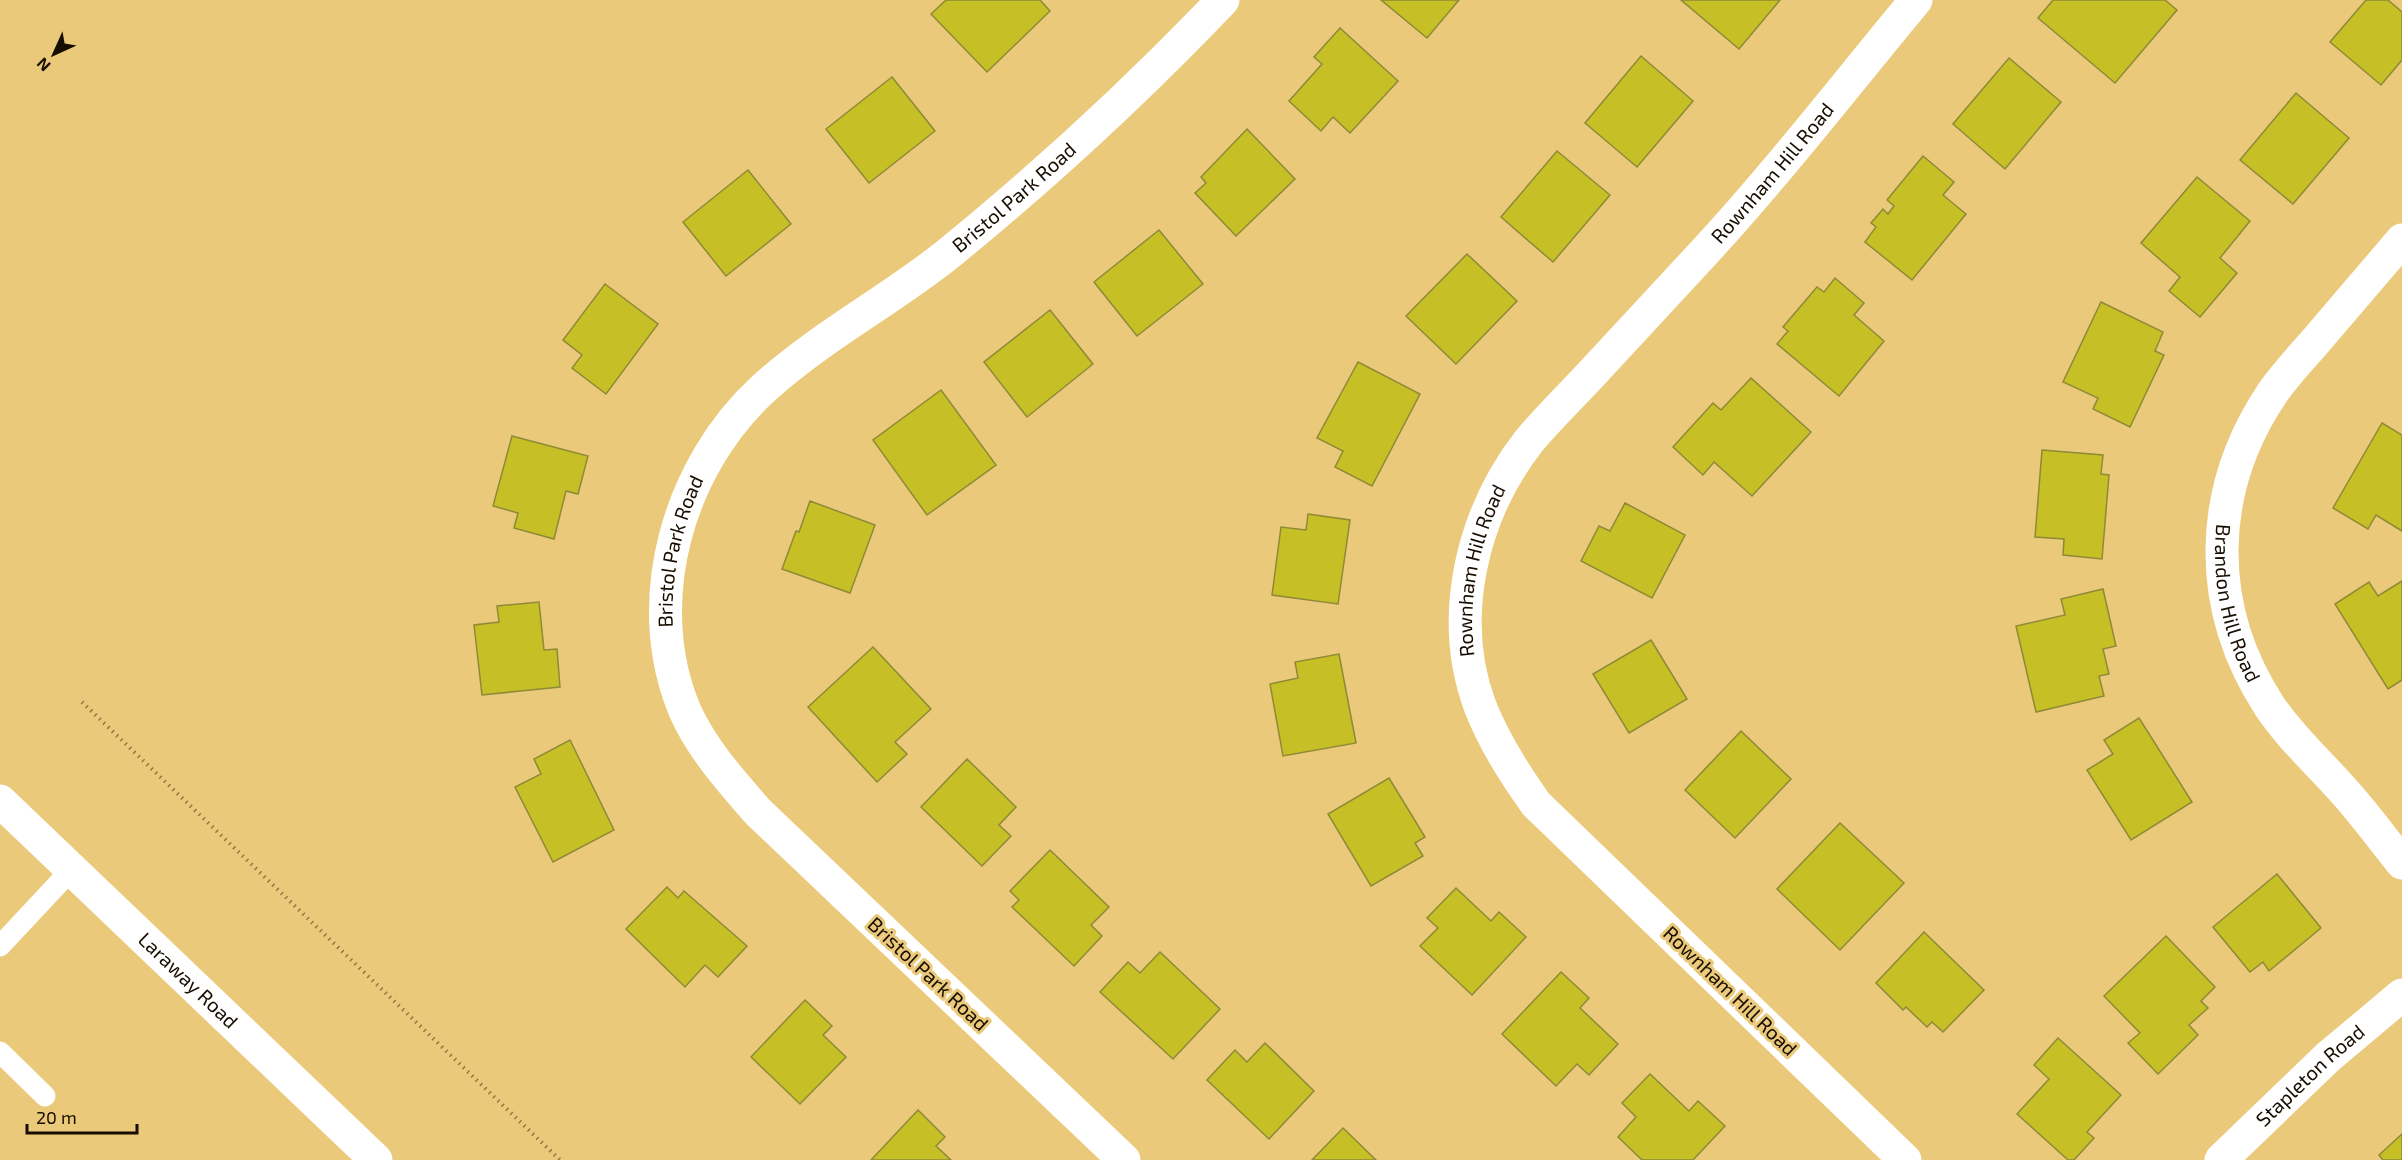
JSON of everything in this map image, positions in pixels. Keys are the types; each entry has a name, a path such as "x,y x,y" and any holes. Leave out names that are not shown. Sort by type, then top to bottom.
{"street":[{"name":"Bristol Park Road","path":"1124,1160 758,812 720,768 685,711 673,665 665,611 670,565 679,520 700,470 733,421 764,388 946,255 1084,138 1167,59 1223,0"},
{"name":"Rownham Hill Road","path":"1905,1160 1536,804 1506,762 1480,705 1466,654 1466,604 1471,562 1482,523 1500,485 1530,441 1717,238 1916,0"},
{"name":"Brandon Hill Road","path":"2402,240 2274,390 2254,423 2230,489 2222,559 2224,600 2231,629 2270,707 2291,735 2343,789 2402,863"},
{"name":"Laraway Road","path":"0,801 376,1160"},
{"name":"Stapleton Road","path":"2221,1160 2328,1057 2402,995"}],"lane":[{"path":"0,946 72,869"},
{"path":"0,1052 45,1096"}],"path":[{"path":"82,702 560,1160"}],"building":[{"path":"946,0 1040,0 1050,11 987,72 931,14"},
{"path":"1381,0 1459,0 1427,38"},
{"path":"1681,0 1780,0 1739,49"},
{"path":"2053,0 2165,0 2177,10 2115,83 2038,18"},
{"path":"2366,0 2388,0 2402,12 2402,60 2381,85 2330,42"},
{"path":"1340,28 1398,81 1350,133 1333,117 1321,131 1289,101 1322,64 1314,57"},
{"path":"1641,56 1693,101 1637,167 1585,123"},
{"path":"2009,58 2061,102 2005,169 1953,124"},
{"path":"892,77 935,131 869,183 826,129"},
{"path":"2296,93 2349,138 2293,204 2240,160"},
{"path":"1247,129 1295,179 1236,236 1195,193 1206,183 1201,177"},
{"path":"1557,151 1610,195 1553,262 1501,217"},
{"path":"1923,156 1954,182 1943,195 1966,214 1912,280 1865,242 1876,227 1871,223 1883,209 1888,214 1894,206 1887,200"},
{"path":"748,170 791,224 726,276 683,222"},
{"path":"2197,177 2250,221 2220,258 2237,273 2200,317 2169,291 2180,277 2141,243"},
{"path":"1159,230 1203,284 1137,336 1094,282"},
{"path":"1467,254 1517,301 1456,364 1406,316"},
{"path":"1835,278 1864,303 1854,315 1884,341 1839,396 1777,344 1788,331 1783,327 1817,287 1824,292"},
{"path":"605,284 658,324 606,394 572,368 582,355 563,340"},
{"path":"2101,302 2163,332 2155,351 2164,355 2130,427 2093,409 2098,398 2063,382"},
{"path":"1050,310 1093,364 1027,417 984,362"},
{"path":"1358,362 1420,394 1372,486 1335,467 1343,451 1317,438"},
{"path":"1751,378 1811,432 1752,496 1714,462 1703,475 1673,447 1713,403 1721,410"},
{"path":"941,390 996,465 927,515 873,440"},
{"path":"2382,423 2402,435 2402,531 2376,515 2368,529 2333,508"},
{"path":"512,436 588,456 578,494 566,491 554,539 514,528 518,513 493,506"},
{"path":"2042,450 2103,455 2101,474 2109,475 2102,559 2063,555 2064,539 2035,537"},
{"path":"810,501 875,525 850,593 782,569"},
{"path":"1625,503 1685,535 1652,598 1581,561 1599,526 1610,531"},
{"path":"1308,514 1350,520 1338,604 1272,595 1281,527 1306,530"},
{"path":"2402,581 2402,680 2388,689 2335,604 2369,582 2378,596"},
{"path":"2103,589 2116,646 2103,649 2109,674 2099,676 2104,696 2036,712 2016,626 2065,615 2061,599"},
{"path":"539,602 544,650 557,649 560,687 482,695 474,625 499,622 497,606"},
{"path":"1651,640 1687,699 1629,733 1593,674"},
{"path":"873,647 931,709 895,742 907,754 877,782 808,707"},
{"path":"1339,654 1356,743 1283,756 1270,684 1298,678 1295,662"},
{"path":"2139,718 2192,802 2131,840 2087,770 2113,754 2104,740"},
{"path":"1741,731 1791,779 1735,838 1685,790"},
{"path":"570,740 614,830 553,862 515,787 541,774 534,759"},
{"path":"967,759 1016,807 999,825 1011,836 982,866 921,807"},
{"path":"1389,778 1425,837 1415,843 1423,856 1371,886 1328,814"},
{"path":"1840,823 1904,883 1840,950 1777,889"},
{"path":"1050,850 1109,907 1091,925 1102,936 1074,966 1012,907 1019,900 1010,891"},
{"path":"2277,874 2321,928 2269,971 2263,962 2250,972 2213,927"},
{"path":"667,887 678,898 684,891 747,946 718,977 705,965 685,987 626,929"},
{"path":"1456,888 1491,921 1499,912 1526,937 1472,995 1420,946 1438,928 1427,918"},
{"path":"1924,932 1984,990 1943,1032 1932,1022 1927,1027 1906,1007 1903,1010 1876,983"},
{"path":"2166,936 2215,987 2201,1001 2208,1008 2189,1025 2198,1035 2158,1074 2128,1043 2140,1033 2104,996"},
{"path":"1160,952 1220,1009 1173,1059 1100,992 1128,962 1140,973"},
{"path":"1561,972 1589,998 1580,1008 1618,1044 1589,1075 1577,1064 1556,1086 1502,1034"},
{"path":"805,1000 832,1026 823,1035 846,1057 800,1104 751,1057"},
{"path":"2058,1038 2121,1095 2087,1132 2094,1138 2074,1160 2068,1160 2017,1114 2049,1079 2034,1065"},
{"path":"1265,1043 1314,1091 1269,1139 1207,1080 1235,1050 1247,1062"},
{"path":"1650,1074 1689,1111 1698,1101 1725,1126 1693,1160 1642,1160 1618,1137 1636,1117 1622,1103"},
{"path":"918,1110 945,1137 936,1146 951,1160 871,1160"},
{"path":"1343,1128 1376,1160 1312,1160"},
{"path":"2402,1134 2402,1160 2383,1160 2379,1155"}]}
